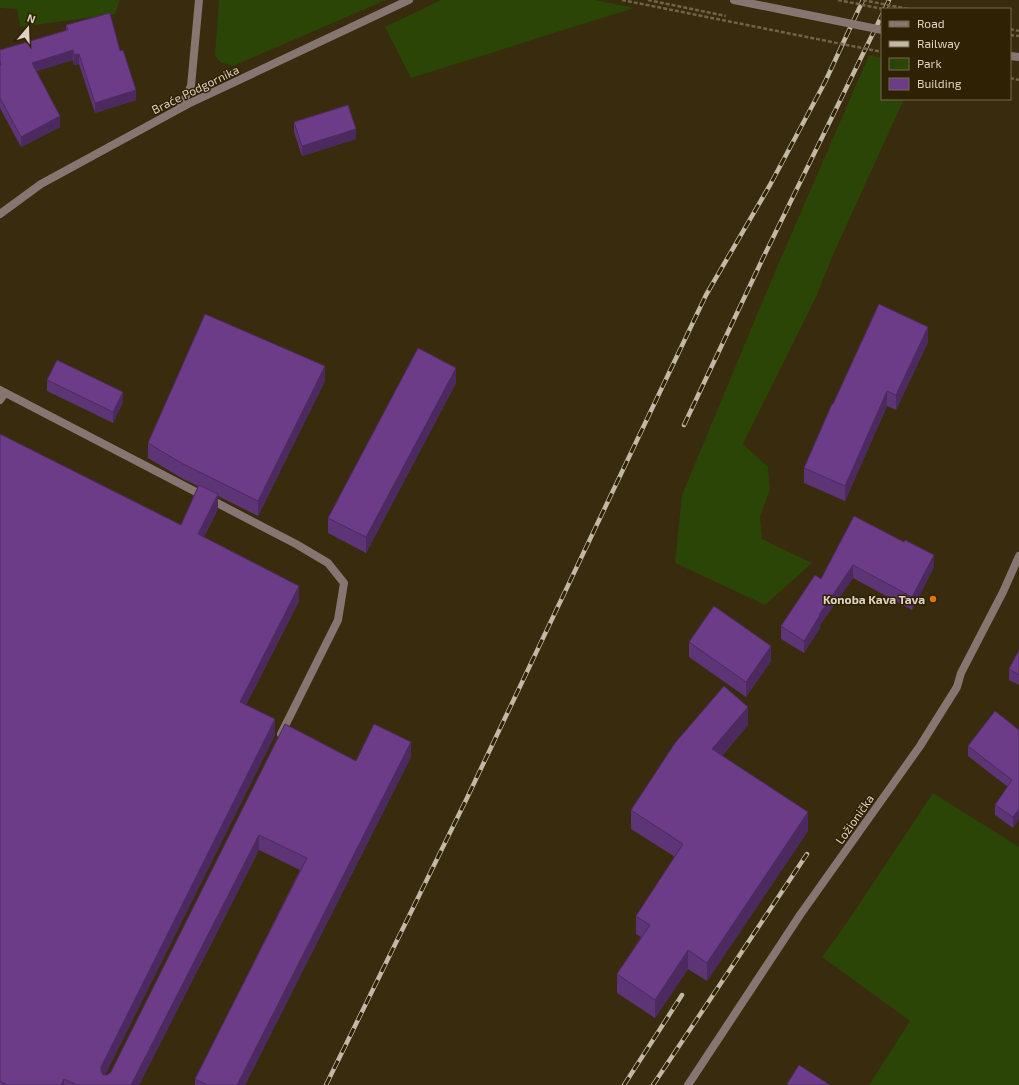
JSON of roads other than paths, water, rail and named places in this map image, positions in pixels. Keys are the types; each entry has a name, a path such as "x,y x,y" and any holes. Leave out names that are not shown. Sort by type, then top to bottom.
{"street":[{"path":"180,108 192,86 199,0"},
{"name":"Braće Podgornika","path":"0,214 42,184 180,108 409,0"},
{"path":"734,0 881,30"},
{"path":"0,400 3,391 296,544 328,563 344,583 338,620 277,742"},
{"name":"Ložionička","path":"688,1085 800,915 920,746 957,687 962,673 1003,592 1019,556"}],"railway":[{"path":"326,1085 467,798 706,295 770,185 825,82 863,0"},
{"path":"885,8 889,0"},
{"path":"684,425 763,258 881,17"},
{"path":"653,1085 807,854"},
{"path":"624,1085 682,995"}],"place":[{"name":"Konoba Kava Tava","path":"933,599"}]}
